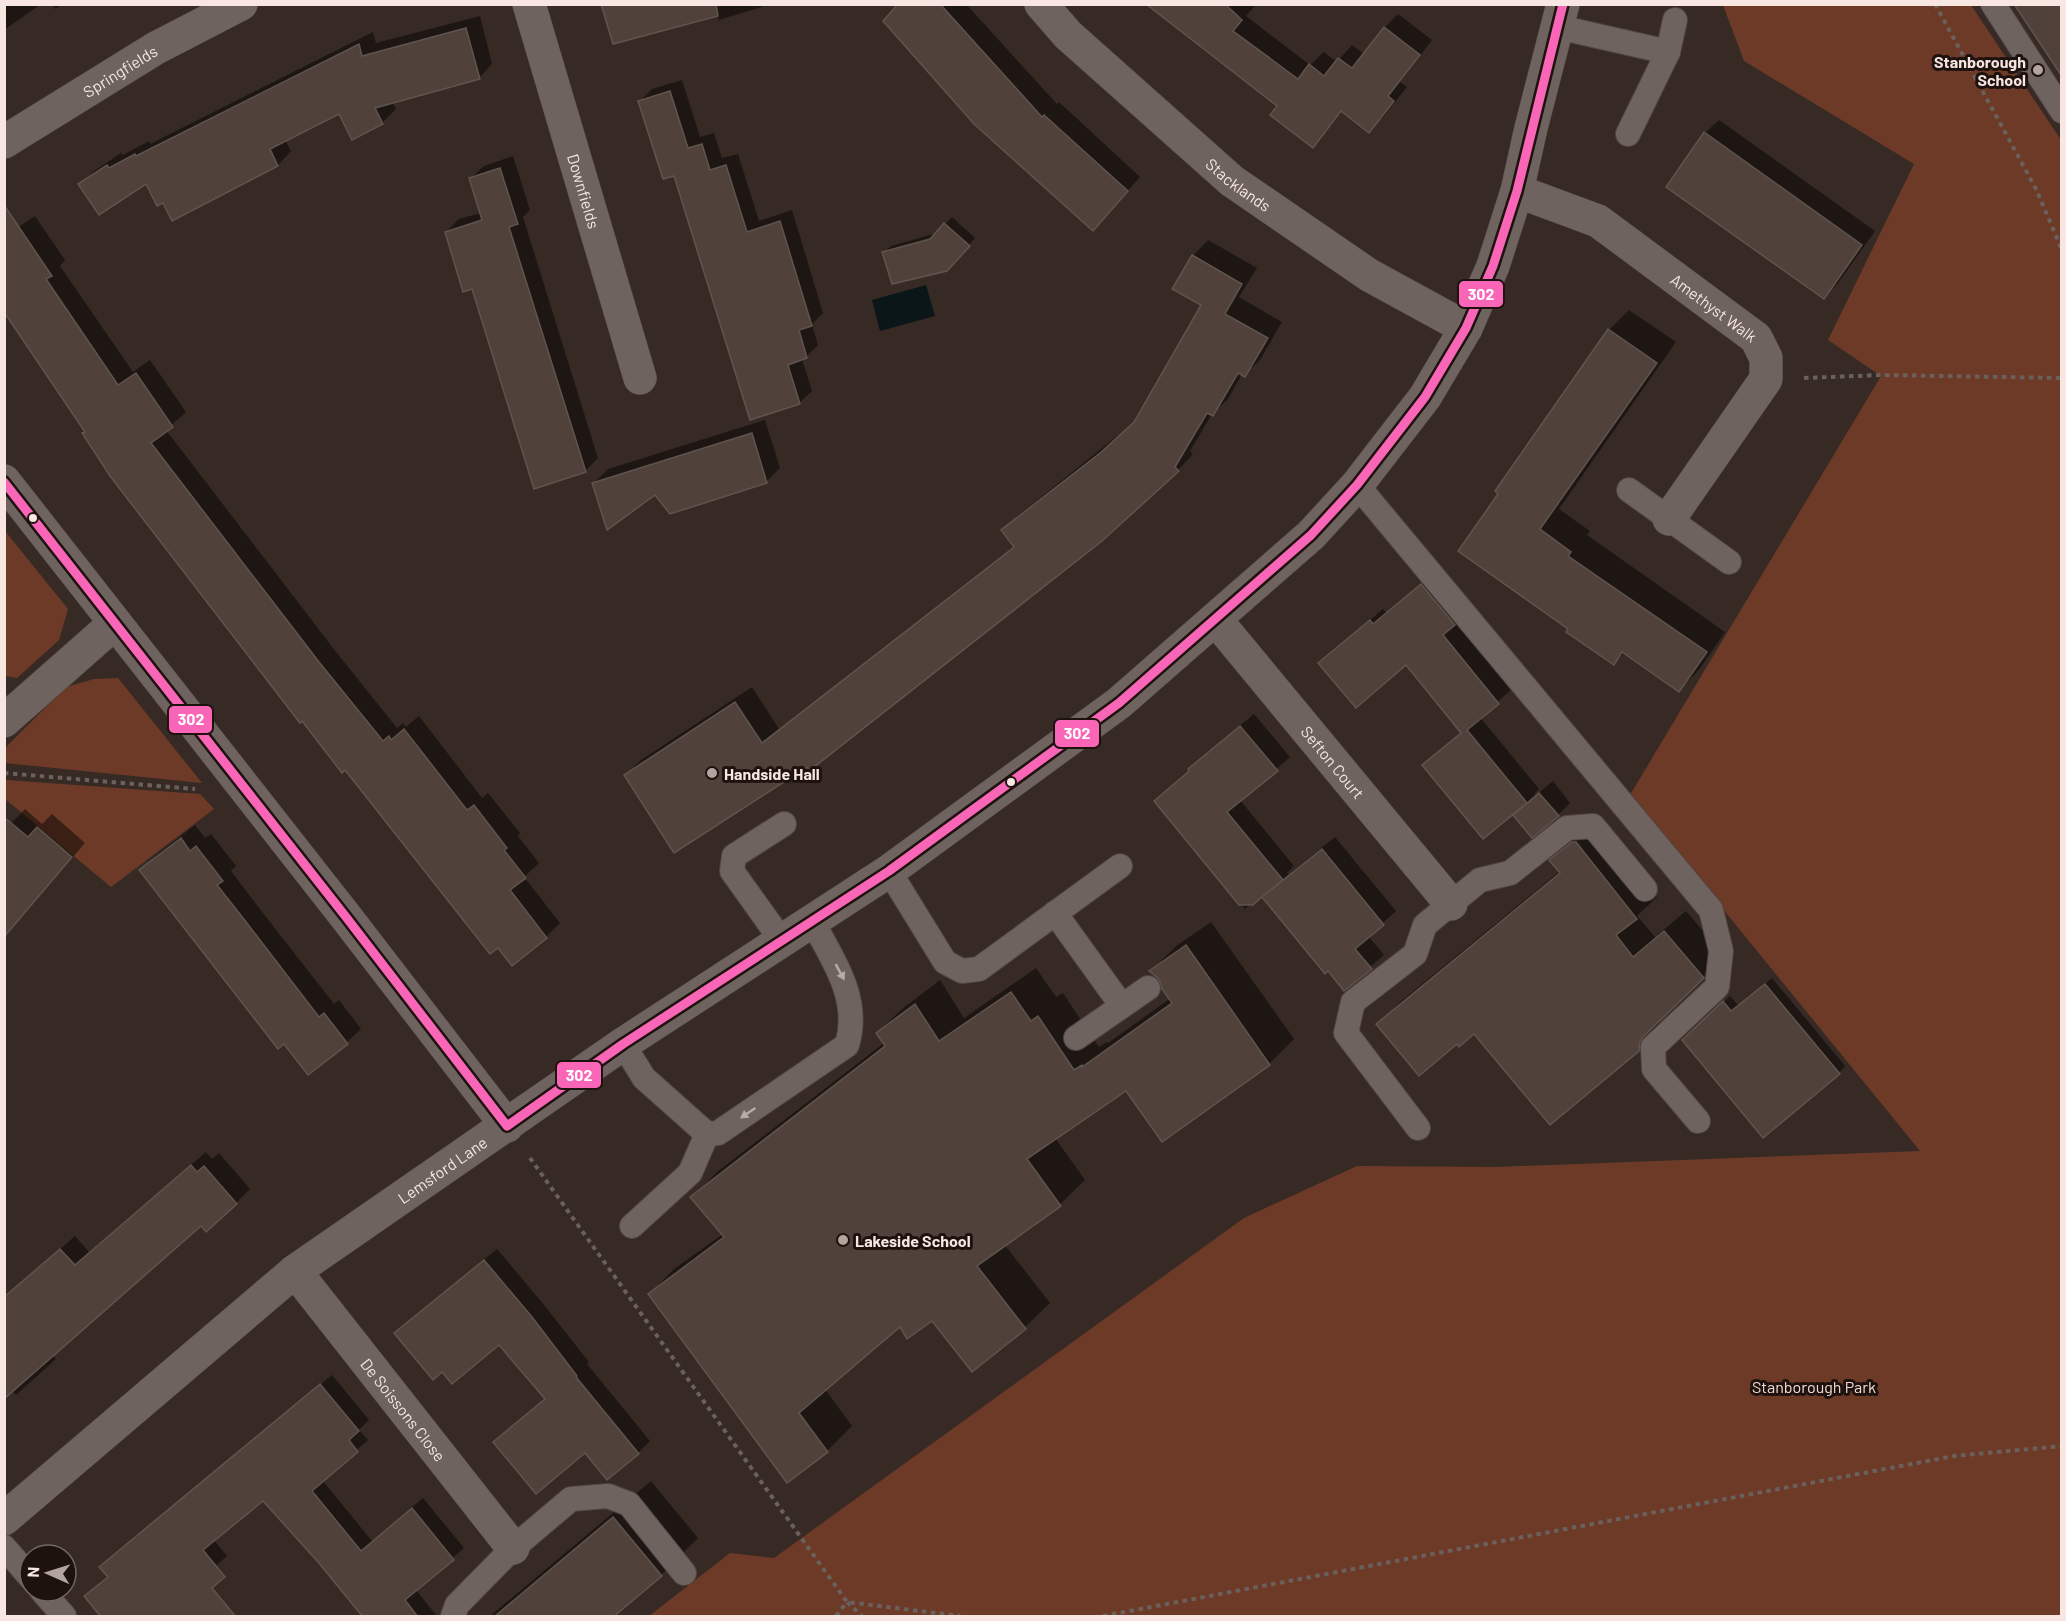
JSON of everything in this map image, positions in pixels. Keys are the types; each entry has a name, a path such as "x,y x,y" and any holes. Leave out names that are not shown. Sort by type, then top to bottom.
{"street":[{"name":"Springfields","path":"4,142 156,48 241,4"},
{"name":"Downfields","path":"529,4 640,378"},
{"name":"Stacklands","path":"1041,4 1068,35 1232,181 1369,275 1466,328"},
{"name":"Lemsford Lane","path":"4,1519 295,1271 623,1044 889,871 1119,704 1311,535 1357,485 1425,398 1466,328 1493,266 1517,191 1561,16"},
{"name":"Amethyst Walk","path":"1517,191 1598,221 1756,338 1766,358 1766,379"},
{"path":"1669,519 1766,379"},
{"path":"4,481 507,1126"},
{"name":"Sefton Court","path":"1216,620 1451,904"},
{"path":"4,721 115,623"},
{"name":"De Soissons Close","path":"295,1271 513,1548"}],"lane":[{"path":"1994,4 2061,111"},
{"path":"1561,16 1668,52"},
{"path":"1628,134 1668,52 1675,20"},
{"path":"1357,485 1711,910 1721,951 1717,987 1653,1047 1654,1069 1698,1121"},
{"path":"1629,490 1729,562"},
{"path":"782,941 732,871 734,856 784,824"},
{"path":"1418,1128 1346,1033 1353,1002 1415,954 1425,925 1480,880 1510,873 1567,828 1593,825 1645,889"},
{"path":"889,871 945,962 962,971 979,969 1120,866"},
{"path":"1055,913 1122,1006"},
{"path":"623,1044 644,1078 707,1134 718,1133 847,1045 852,1028 845,982 812,921"},
{"path":"1076,1038 1148,988"},
{"path":"632,1226 690,1173 707,1134"},
{"path":"453,1617 457,1605 513,1548 571,1499 608,1496 629,1504 684,1573"},
{"path":"4,1547 18,1563"},
{"path":"52,1603 64,1617"}],"path":[{"path":"1935,4 2036,189 2061,250"},
{"path":"1766,379 1881,375 2061,378"},
{"path":"4,773 207,790 233,775"},
{"path":"507,1126 847,1602 862,1617"},
{"path":"1103,1617 1954,1456 2061,1446"},
{"path":"836,1617 847,1602"},
{"path":"847,1602 960,1617"}],"green space":[{"name":"Stanborough Park","path":"1723,5 1971,5 2061,140 2061,1616 649,1616 730,1553 774,1558 1244,1218 1357,1166 1496,1167 1920,1151 1630,795 1881,376 1828,340 1914,164 1744,61"},
{"path":"5,531 68,609 59,640 17,678 5,676"},
{"path":"118,678 202,783 5,763 5,748 66,687 94,679"},
{"path":"5,781 200,794 214,809 111,887 5,799"}],"shaded area":[{"path":"926,285 935,316 880,331 872,300"}],"building":[{"path":"601,4 716,4 718,16 613,44"},
{"path":"898,4 940,4 1042,117 1044,115 1128,191 1093,231 974,124 883,21"},
{"path":"1146,4 1225,4 1242,20 1233,31 1298,79 1309,64 1324,76 1338,58 1352,68 1384,27 1420,55 1388,96 1394,101 1369,133 1341,111 1313,148 1270,115 1277,106"},
{"path":"2014,4 2061,4 2061,75"},
{"path":"466,28 480,79 375,108 383,124 352,140 339,114 270,149 278,166 172,221 163,203 157,206 146,184 99,215 78,184 107,165 109,168 135,154 136,156 359,44 362,56"},
{"path":"670,91 688,148 702,144 710,170 726,165 747,232 780,221 812,326 799,330 807,358 788,365 800,404 750,420 674,176 663,179 638,101"},
{"path":"1704,132 1862,245 1824,299 1666,187"},
{"path":"500,168 518,224 509,227 586,472 534,489 472,289 463,292 445,232 482,220 469,178"},
{"path":"4,205 52,276 46,279 118,385 136,373 173,427 151,443 319,662 383,741 389,736 391,740 404,729 467,810 474,805 507,848 504,850 526,878 510,890 547,938 512,966 498,948 490,954 345,770 342,773 302,721 300,723 110,476 82,433 85,432 4,312"},
{"path":"944,223 970,246 947,271 892,284 882,252 930,239"},
{"path":"1192,255 1242,284 1225,314 1268,338 1245,377 1238,373 1213,416 1207,413 1175,467 1179,471 1102,541 809,771 807,767 674,853 624,775 735,702 762,743 1014,547 1001,530 1100,453 1134,422 1201,305 1172,289"},
{"path":"1608,329 1657,363 1540,529 1571,552 1568,556 1707,652 1679,692 1622,652 1614,665 1566,632 1568,629 1458,551 1498,494 1495,491"},
{"path":"752,433 767,483 670,514 655,495 607,530 592,483"},
{"path":"1421,584 1455,625 1443,635 1499,704 1467,730 1527,803 1483,839 1422,765 1461,733 1406,665 1356,708 1318,663 1370,620 1373,624"},
{"path":"1240,726 1278,771 1227,812 1283,880 1263,896 1322,849 1384,925 1355,949 1372,969 1344,991 1328,971 1325,974 1262,897 1253,905 1239,905 1154,801"},
{"path":"1539,793 1559,816 1532,838 1513,815"},
{"path":"4,817 28,837 37,827 72,857 4,937"},
{"path":"181,838 190,851 196,846 223,881 217,885 319,1017 324,1013 348,1044 308,1075 284,1044 278,1049 139,870"},
{"path":"1572,842 1576,842 1637,919 1616,935 1633,957 1664,931 1704,978 1643,1037 1639,1051 1550,1125 1474,1034 1459,1047 1457,1044 1419,1076 1376,1024 1560,873 1549,860"},
{"path":"1186,945 1270,1065 1162,1142 1126,1091 1027,1159 1061,1206 977,1266 1026,1329 972,1372 932,1321 907,1339 900,1327 799,1413 828,1452 787,1483 648,1294 724,1237 690,1197 885,1046 876,1033 915,1004 939,1041 1011,992 1031,1021 1038,1016 1074,1070 1082,1065 1082,1067 1172,1003 1162,989 1159,979 1149,971"},
{"path":"1765,984 1840,1074 1763,1138 1682,1040 1723,1001 1731,1011"},
{"path":"191,1165 197,1172 204,1166 237,1204 206,1232 201,1226 4,1399 4,1297 60,1249 75,1265"},
{"path":"484,1260 532,1317 576,1377 639,1454 607,1480 585,1453 536,1494 493,1442 545,1399 499,1345 452,1384 442,1372 433,1380 394,1333"},
{"path":"320,1384 359,1431 349,1440 358,1452 312,1491 361,1551 412,1508 454,1560 405,1600 418,1617 363,1617 318,1562 263,1501 203,1550 225,1577 212,1588 236,1617 101,1617 84,1596 108,1577 99,1567"},
{"path":"613,1517 662,1576 613,1617 494,1617"}],"transit line":[{"name":"302","path":"4,482 507,1126 623,1044 889,871 1119,703 1311,535 1357,485 1425,397 1466,328 1493,266 1517,191 1563,4"}],"place":[{"name":"Stanborough School","path":"2038,70"},
{"name":"Handside Hall","path":"712,773"},
{"name":"Lakeside School","path":"843,1240"}]}
